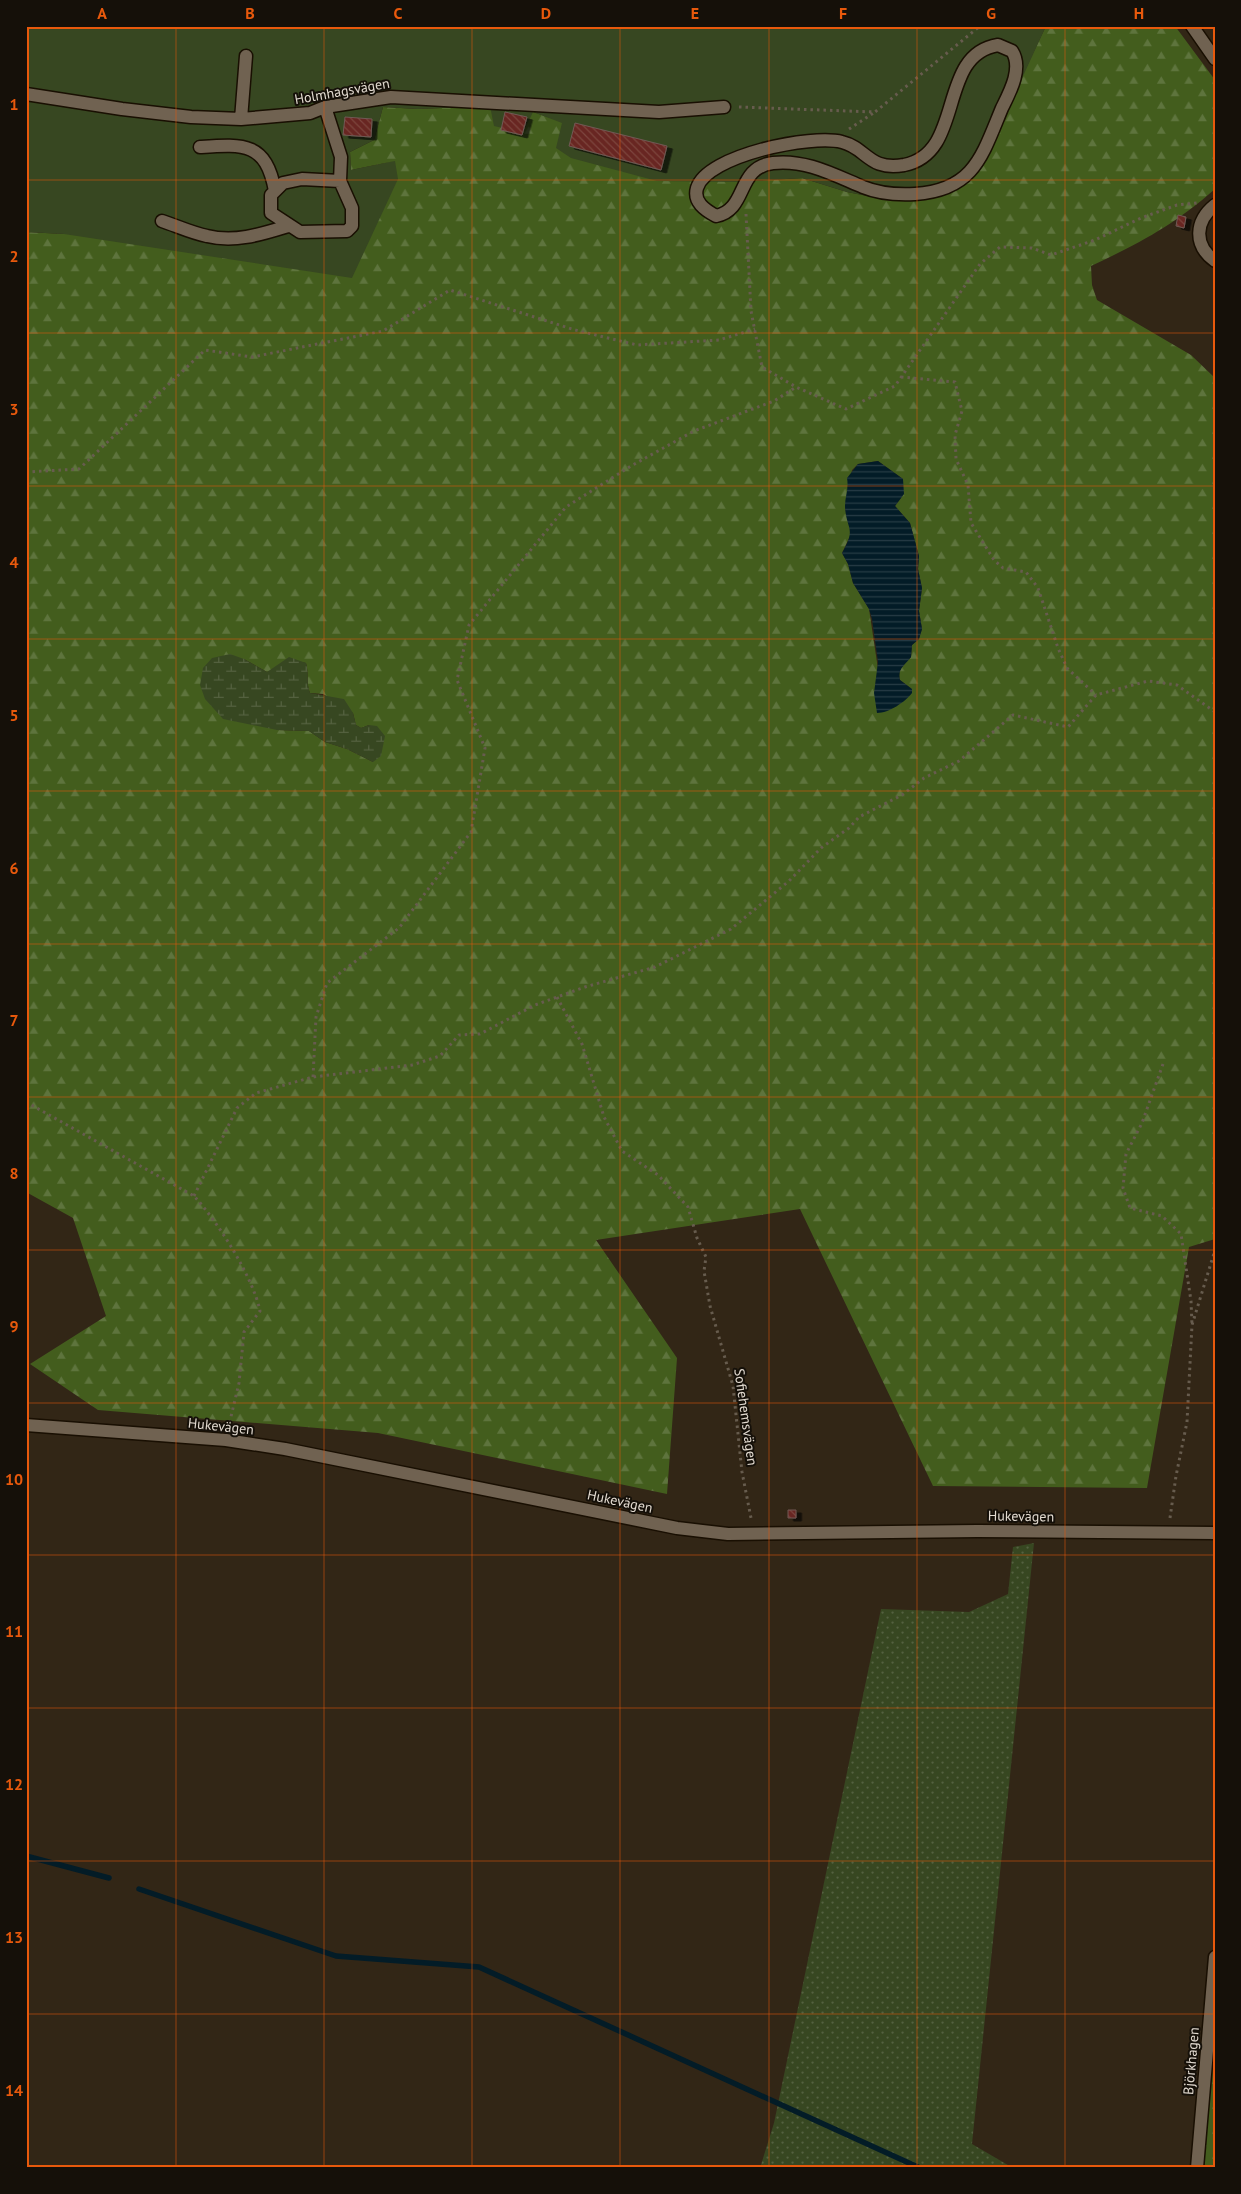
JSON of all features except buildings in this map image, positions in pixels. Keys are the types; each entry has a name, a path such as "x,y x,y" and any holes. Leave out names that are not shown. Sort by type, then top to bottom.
{"street":[{"path":"1192,26 1215,59"},
{"path":"998,44 1007,47 1015,56 1017,69 982,157 962,180 951,187 936,193 894,195 866,188 825,170 788,162 762,165 747,176 734,205 727,214 716,216 698,204 697,186 712,169 774,146 826,140 848,144 879,164 905,164 920,159 933,148 942,135 955,90 973,58 986,48 998,44"},
{"path":"241,119 246,56"},
{"name":"Holmhagsvägen","path":"26,94 122,109 191,117 241,119 310,113 325,107 391,96 660,112 724,107"},
{"path":"325,107 341,157 340,181 352,208 352,226 347,231 300,232 288,226 271,213 271,195 283,183 302,179 340,181"},
{"path":"200,147 240,146 261,154 271,169 276,191"},
{"path":"1212,207 1200,222 1199,235 1203,249 1215,261"},
{"path":"162,221 206,236 221,238 256,236 288,226"},
{"name":"Hukevägen","path":"26,1425 226,1440 395,1470 676,1528 754,1534 977,1531 1215,1533"},
{"name":"Björkhagen","path":"1197,2168 1215,1957"}],"path":[{"path":"826,140 875,112 980,26"},
{"path":"724,107 875,112"},
{"path":"746,207 751,311 762,367 796,387 846,409 895,386 980,264 1000,247 1032,248 1051,255 1095,240 1141,218 1177,205 1195,201 1212,207"},
{"path":"26,472 79,469 205,350 252,357 383,331 450,290 575,330 638,345 719,340 755,330"},
{"path":"901,377 955,382 962,411 955,435 956,459 968,485 971,523 994,560 1003,568 1026,572 1038,588 1058,648 1067,668 1096,695"},
{"path":"313,1077 316,1017 327,982 399,928 471,832 486,748 457,680 468,626 566,507 631,466 694,431 774,401 796,387"},
{"path":"194,1196 237,1108 256,1093 313,1077 412,1066 440,1056 459,1035 480,1034 535,1005 655,966 731,929 789,881 821,848 850,828 859,817 902,795 924,778 959,761 1013,715 1068,727 1096,695 1148,681 1177,685 1215,712"},
{"name":"Sofiehemsvägen","path":"556,997 582,1044 604,1117 622,1151 658,1175 688,1207 697,1238 706,1257 704,1271 710,1306 733,1386 742,1472 754,1534"},
{"path":"1163,1064 1142,1123 1126,1154 1122,1188 1130,1208 1162,1216 1181,1234 1191,1301 1192,1325 1187,1422 1176,1476 1170,1517 1170,1534"},
{"path":"26,1102 194,1196 210,1212 256,1292 260,1311 244,1332 239,1382 226,1440"},
{"path":"1192,1325 1215,1250"}],"green space":[{"path":"26,26 1046,26 985,159 941,193 888,200 847,192 802,178 741,182 657,181 571,158 556,148 562,123 533,112 523,133 494,126 490,106 418,109 383,107 374,140 350,152 351,170 395,161 398,179 352,278 64,234 26,232"},
{"path":"1046,26 1175,26 1215,80 1215,189 1171,223 1091,266 1092,285 1097,300 1191,355 1215,378 1215,1239 1189,1247 1147,1488 933,1486 800,1209 596,1240 677,1358 667,1494 378,1433 98,1410 30,1364 106,1316 73,1218 26,1192 26,232 64,234 395,161 351,170 350,152 374,140 383,107 418,109 490,106 533,112 741,182 802,178 847,192 888,200 1015,91","holes":["878,461 903,479 901,498 895,506 910,523 919,556 918,569 922,588 919,611 922,629 919,639 912,645 911,657 899,673 900,680 912,689 878,669 869,609 853,583 848,564 842,553 850,536 850,523 845,509 852,470 858,464","244,659 267,672 297,661 306,663 310,693 323,694 353,713 356,725 361,728 369,725 373,762 347,749 325,742 309,731 277,730"]},
{"path":"230,654 244,659 267,672 289,657 306,663 310,693 344,699 353,713 356,725 361,728 369,725 377,726 385,736 381,756 373,762 347,749 325,742 309,731 277,730 223,719 205,699 200,685 203,668 212,658"},
{"path":"1034,1543 972,2144 1013,2168 760,2168 774,2123 881,1609 969,1612 1008,1594 1013,1547"},
{"path":"1215,2005 1215,2168 1203,2168"}],"water":[{"path":"878,461 903,479 904,494 895,506 910,523 919,556 918,569 922,588 919,611 922,629 919,639 912,645 911,657 902,667 899,676 900,680 912,689 912,693 896,706 882,713 877,713 874,693 878,662 872,619 869,609 853,583 848,564 842,553 850,533 845,506 848,486 847,478 858,464"}],"waterway":[{"path":"26,1856 109,1878"},
{"path":"139,1889 336,1956 479,1967 920,2168"}]}
